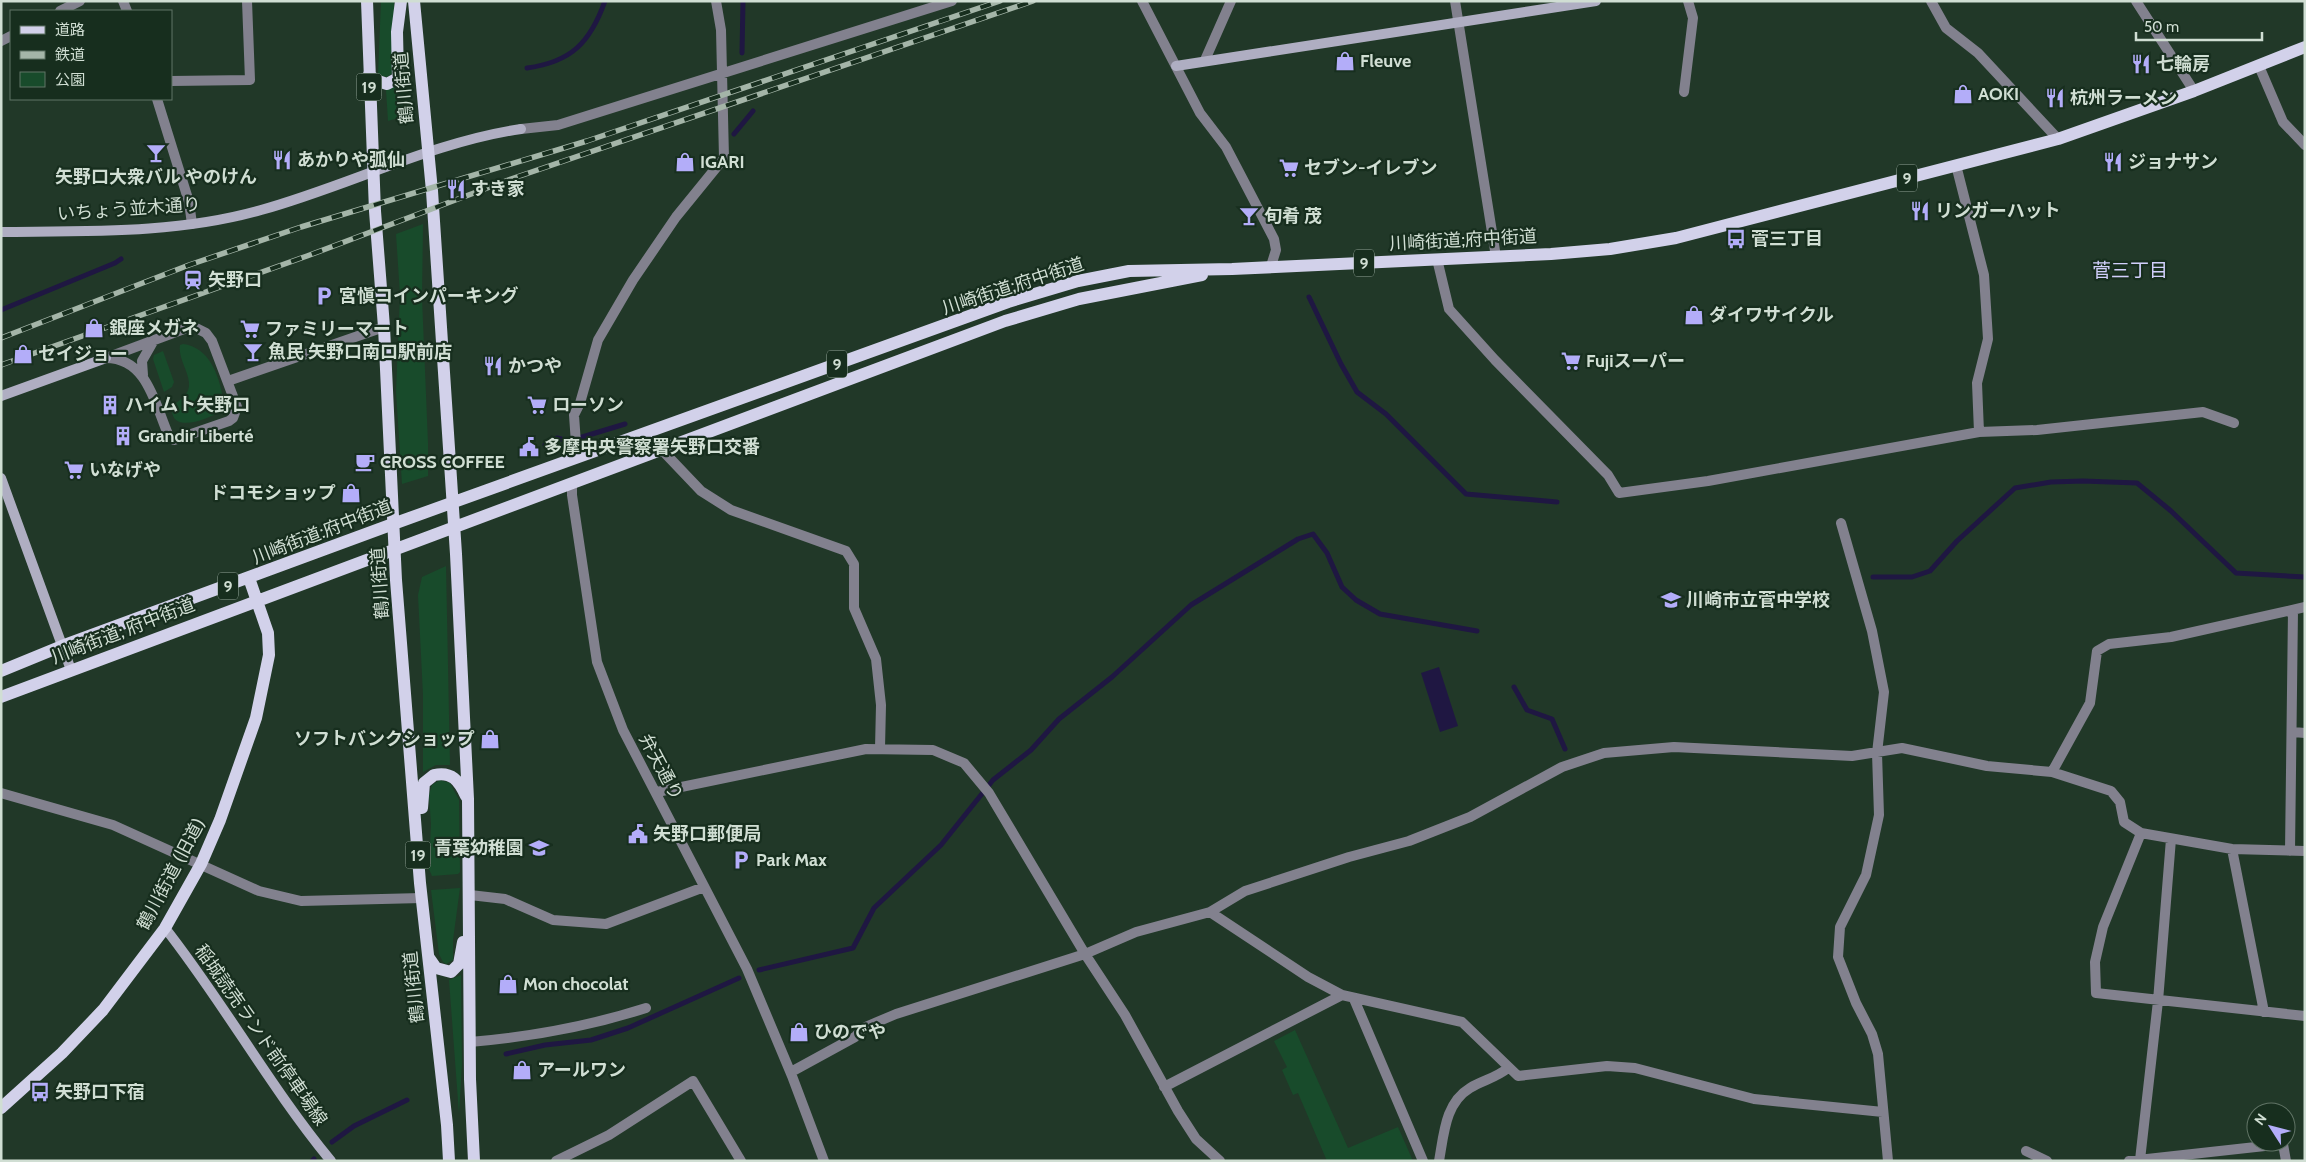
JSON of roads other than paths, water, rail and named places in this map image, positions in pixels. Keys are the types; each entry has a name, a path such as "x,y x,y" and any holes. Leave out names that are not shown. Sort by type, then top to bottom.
{"main road":[{"name":"19","path":"368,74 379,82 386,84 398,78 397,32 401,1"},
{"name":"鶴川街道","path":"414,1 428,153 454,527 468,800 470,1042 474,1161"},
{"name":"鶴川街道","path":"368,4 368,74 384,327 393,524 422,898 449,1161"},
{"name":"川崎街道;府中街道","path":"452,503 1008,302 1078,281 1145,270 1232,269 1496,257 1610,249 1704,233 2058,139 2194,91 2305,47"},
{"name":"9","path":"454,527 1044,308 1079,298 1232,269"},
{"name":"川崎街道:府中街道","path":"62,646 452,503"},
{"name":"川崎街道; 府中街道","path":"1,697 454,527"},
{"name":"鶴川街道 (旧道)","path":"1,1108 81,1034 103,1010 165,928 201,864 220,820 256,718 270,648 268,633 249,578"},
{"name":"9","path":"1,671 62,646"},
{"path":"420,873 423,826 422,794 424,784 434,775 449,774 456,778 468,800"},
{"path":"428,956 433,965 440,970 448,972 457,968 462,952 470,895"}],"street":[{"path":"62,10 80,1"},
{"path":"172,81 250,80 247,1"},
{"path":"576,458 574,415 580,403 598,340 633,280 676,217 724,158 721,76 722,30 716,1"},
{"path":"721,76 952,1"},
{"path":"1142,1 1200,114 1226,147 1274,239 1276,250 1271,266"},
{"path":"1205,60 1231,1"},
{"path":"1456,1 1496,257"},
{"path":"1176,66 1596,1"},
{"path":"1684,92 1693,18 1688,1"},
{"path":"1931,1 1946,28 1978,53 2058,139"},
{"path":"2136,1 2194,91"},
{"path":"2259,66 2283,122 2305,145"},
{"name":"いちょう並木通り","path":"1,232 97,231 192,224 260,210 479,137 521,129 558,125 721,76"},
{"path":"156,100 189,202 192,224"},
{"path":"1956,165 1984,275 1988,339 1977,383 1979,432"},
{"path":"1437,259 1449,309 1494,360 1608,475 1619,493 1708,481 1979,432 2037,430 2203,412 2234,423"},
{"path":"228,380 384,327"},
{"path":"1,396 183,328 199,328 212,341 228,380 237,408 234,418 174,440 168,434 143,376 142,361 155,339"},
{"path":"106,358 115,358 130,363 143,376"},
{"path":"662,449 701,491 731,510 846,551 854,564 854,608 876,659 881,705 880,748"},
{"path":"1,478 71,670"},
{"name":"弁天通り","path":"572,482 572,495 597,662 623,730 657,792 747,969 791,1072 824,1161"},
{"path":"1841,523 1872,631 1884,692 1877,753 1879,815 1866,875 1843,919 1837,944 1838,956 1845,975 1876,1047 1888,1161"},
{"path":"2052,772 2090,702 2097,651 2109,644 2171,637 2305,607"},
{"path":"2290,851 2293,732 2293,610"},
{"path":"2293,732 2305,733"},
{"path":"791,1072 855,1037 864,1028 896,1014 1085,954 1136,932 1210,912 1245,891 1348,857 1409,841 1470,817 1562,767 1604,753 1674,747 1852,756 1902,748 1987,766 2052,772 2111,791 2120,802 2124,822 2141,833 2232,849 2305,851"},
{"path":"657,792 866,749 933,750 964,763 989,793 1085,954 1125,1015 1164,1087 1196,1139 1220,1161"},
{"path":"1,793 112,825 259,891 301,901 422,898"},
{"path":"2141,833 2104,927 2095,962 2096,993 2305,1016"},
{"path":"2171,839 2158,1001 2135,1160 2178,1158 2283,1144 2286,1161"},
{"path":"2232,849 2264,1012"},
{"path":"470,895 505,898 553,920 606,924 704,887"},
{"path":"1210,912 1308,977 1342,996 1462,1022 1518,1076 1607,1066 1635,1068 1754,1099 1883,1112"},
{"name":"稲城読売ランド前停車場線","path":"165,928 278,1090 331,1161"},
{"path":"1164,1087 1342,996"},
{"path":"1354,999 1423,1161"},
{"path":"470,1042 498,1040 611,1019 646,1008"},
{"path":"1439,1161 1448,1114 1458,1097 1471,1087 1498,1076 1508,1068"},
{"path":"556,1161 608,1135 693,1081 741,1161"},
{"path":"2026,1151 2047,1161"}],"waterway":[{"path":"527,68 556,61 577,48 593,28 605,1"},
{"path":"742,53 743,1"},
{"path":"734,134 753,111"},
{"path":"1,310 121,259"},
{"path":"1309,297 1341,364 1357,392 1386,414 1466,494 1557,502"},
{"path":"545,445 557,438 569,441 625,424"},
{"path":"1873,577 1912,577 1930,571 1957,541 2015,488 2051,482 2083,481 2137,483 2171,511 2236,573 2305,577"},
{"path":"759,970 853,948 874,908 941,845 993,780 1031,750 1059,719 1112,677 1191,605 1298,539 1313,534 1327,553 1342,587 1356,600 1380,614 1477,631"},
{"path":"1514,687 1527,710 1552,719 1565,749"},
{"path":"506,1054 545,1045 591,1040 628,1028 739,978"},
{"path":"332,1142 354,1126 407,1100"}],"railway":[{"path":"1,338 189,265 301,227 587,141 1000,1"},
{"path":"1,365 307,256 511,179 1033,1"}],"place":[{"name":"Fleuve","path":"1345,61"},
{"name":"七輪房","path":"2141,64"},
{"name":"AOKI","path":"1963,94"},
{"name":"杭州ラーメン","path":"2055,98"},
{"name":"矢野口大衆バル やのけん","path":"156,153"},
{"name":"あかりや弧仙","path":"282,160"},
{"name":"IGARI","path":"685,162"},
{"name":"ジョナサン","path":"2113,162"},
{"name":"セブン-イレブン","path":"1289,168"},
{"name":"すき家","path":"456,189"},
{"name":"リンガーハット","path":"1920,211"},
{"name":"旬肴 茂","path":"1249,216"},
{"name":"菅三丁目","path":"1736,239"},
{"name":"矢野口","path":"193,280"},
{"name":"宮愼コインパーキング","path":"324,296"},
{"name":"ダイワサイクル","path":"1694,315"},
{"name":"銀座メガネ","path":"94,328"},
{"name":"ファミリーマート","path":"250,329"},
{"name":"魚民 矢野口南口駅前店","path":"253,352"},
{"name":"セイジョー","path":"23,354"},
{"name":"Fujiスーパー","path":"1571,361"},
{"name":"かつや","path":"493,366"},
{"name":"ハイムト矢野口","path":"110,405"},
{"name":"ローソン","path":"537,405"},
{"name":"Grandir Liberté","path":"123,436"},
{"name":"多摩中央警察署矢野口交番","path":"529,447"},
{"name":"CROSS COFFEE","path":"365,462"},
{"name":"いなげや","path":"74,470"},
{"name":"ドコモショップ","path":"351,493"},
{"name":"川崎市立菅中学校","path":"1671,600"},
{"name":"ソフトバンクショップ","path":"490,739"},
{"name":"矢野口郵便局","path":"638,834"},
{"name":"青葉幼稚園","path":"539,848"},
{"name":"Park Max","path":"741,860"},
{"name":"Mon chocolat","path":"508,984"},
{"name":"ひのでや","path":"799,1032"},
{"name":"アールワン","path":"522,1070"},
{"name":"矢野口下宿","path":"40,1092"}],"district":[{"name":"菅三丁目","path":"2130,270"}]}
